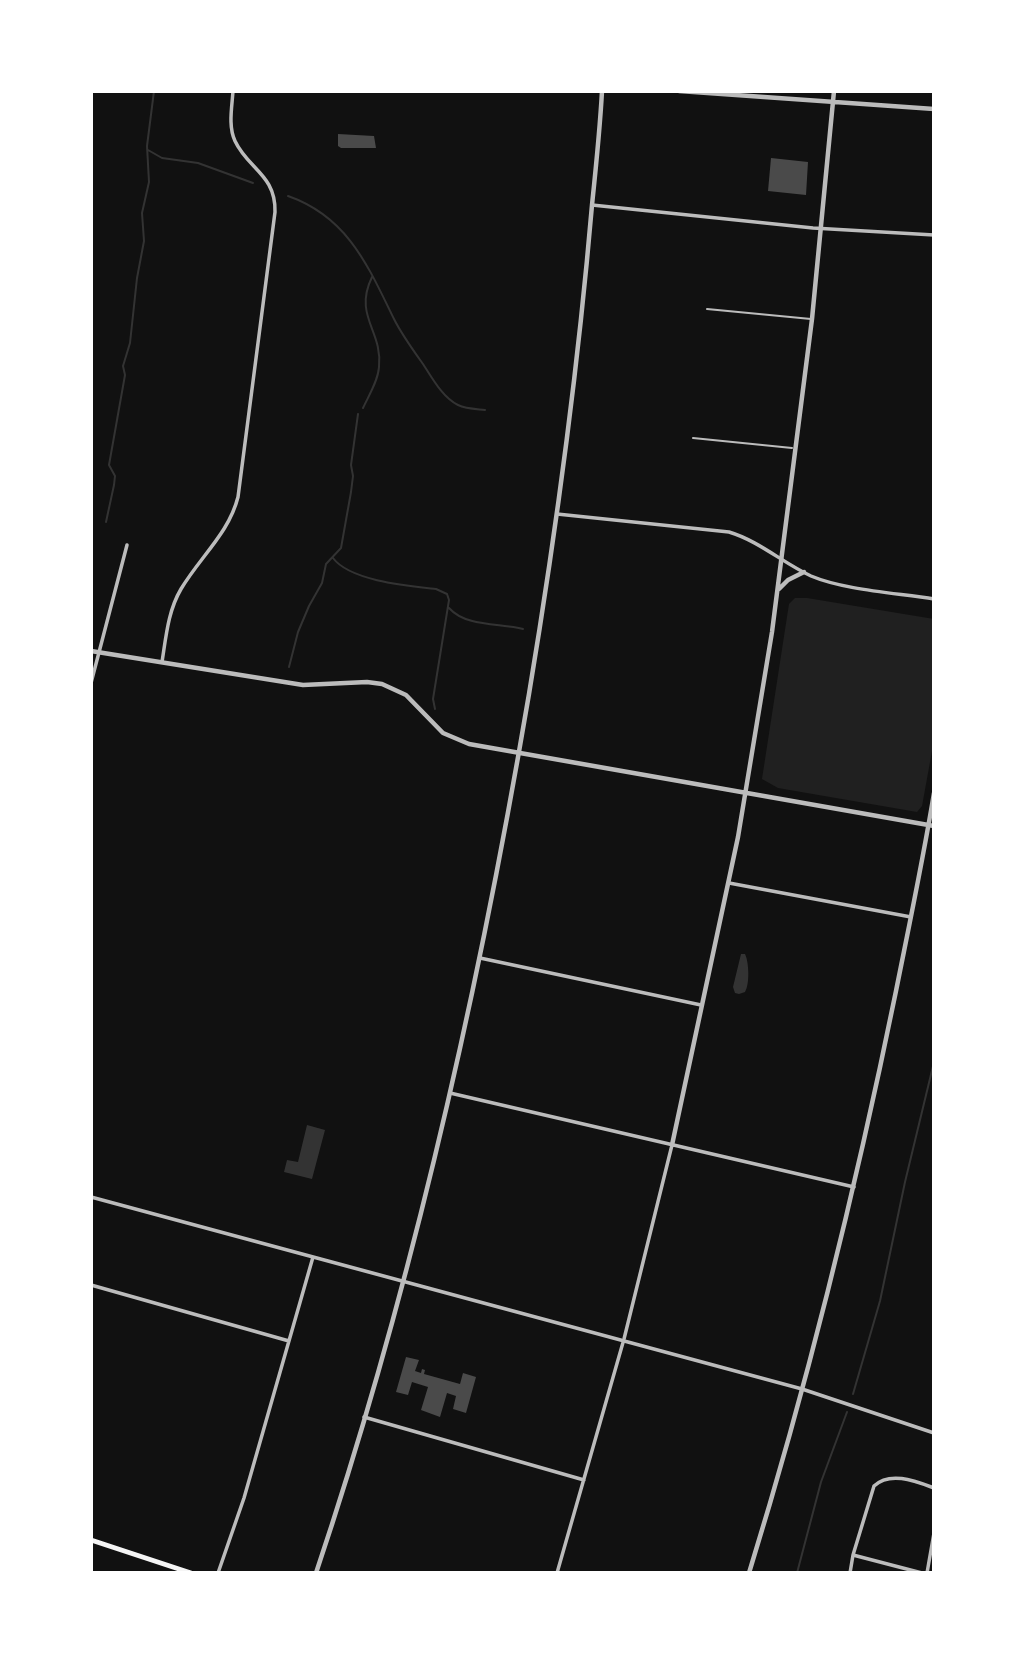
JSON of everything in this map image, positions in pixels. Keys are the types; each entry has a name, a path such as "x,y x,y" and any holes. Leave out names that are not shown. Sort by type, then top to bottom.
{"main road":[{"path":"91,1541 191,1573"}],"street":[{"path":"162,664 169,619 179,593 226,527 238,497 275,212 275,199 268,182 233,137 233,91"},
{"path":"316,1573 402,1281 449,1093 480,958 520,752 576,372 602,91"},
{"path":"679,91 934,109"},
{"path":"557,1573 624,1339 673,1145 729,883 783,560 812,319 834,91"},
{"path":"592,205 934,235"},
{"path":"557,514 729,532 751,541 804,572 838,584 934,599"},
{"path":"91,683 127,545"},
{"path":"778,590 788,580 804,572"},
{"path":"91,651 303,685 367,682 382,684 406,695 432,724 450,737 469,744 931,825"},
{"path":"749,1573 802,1388 854,1186 931,825 934,793"},
{"path":"729,883 911,917"},
{"path":"480,958 704,1005"},
{"path":"449,1093 854,1186"},
{"path":"91,1196 802,1388 934,1433"},
{"path":"218,1573 244,1497 313,1257"},
{"path":"91,1285 289,1342"},
{"path":"364,1417 584,1480"},
{"path":"850,1573 874,1486 881,1479 891,1476 934,1488"},
{"path":"853,1555 924,1573 934,1532"}],"lane":[{"path":"707,309 812,319"},
{"path":"693,438 797,449"}],"shaded area":[{"path":"795,598 934,619 934,740 922,806 917,812 778,788 762,779 789,604"},
{"path":"741,954 745,954 748,979 745,992 739,994 735,993 733,987"},
{"path":"307,1125 325,1130 312,1179 284,1172 287,1160 298,1162"}],"building":[{"path":"338,134 374,136 376,148 341,148 338,146"},
{"path":"771,158 808,162 806,195 768,191"},
{"path":"406,1357 419,1360 415,1371 421,1373 422,1369 425,1370 424,1374 460,1384 463,1373 476,1377 466,1413 453,1409 456,1396 447,1393 440,1417 421,1410 428,1387 412,1382 408,1395 396,1392"}],"waterway":[{"path":"106,522 115,476 109,465 144,241 142,213 149,182 147,146 154,91"},
{"path":"148,150 162,158 198,163 253,183"},
{"path":"288,196 309,205 326,217 354,246 401,331 443,393 461,406 485,410"},
{"path":"363,408 379,367 377,343 366,302 372,277"},
{"path":"289,667 298,632 322,583 326,564 341,548 351,492 351,465 358,414"},
{"path":"333,558 341,566 366,577 436,589 447,594 449,600 433,699 435,709"},
{"path":"449,608 474,621 523,629"},
{"path":"853,1394 880,1301 934,1062"},
{"path":"797,1573 821,1482 847,1412"}]}
